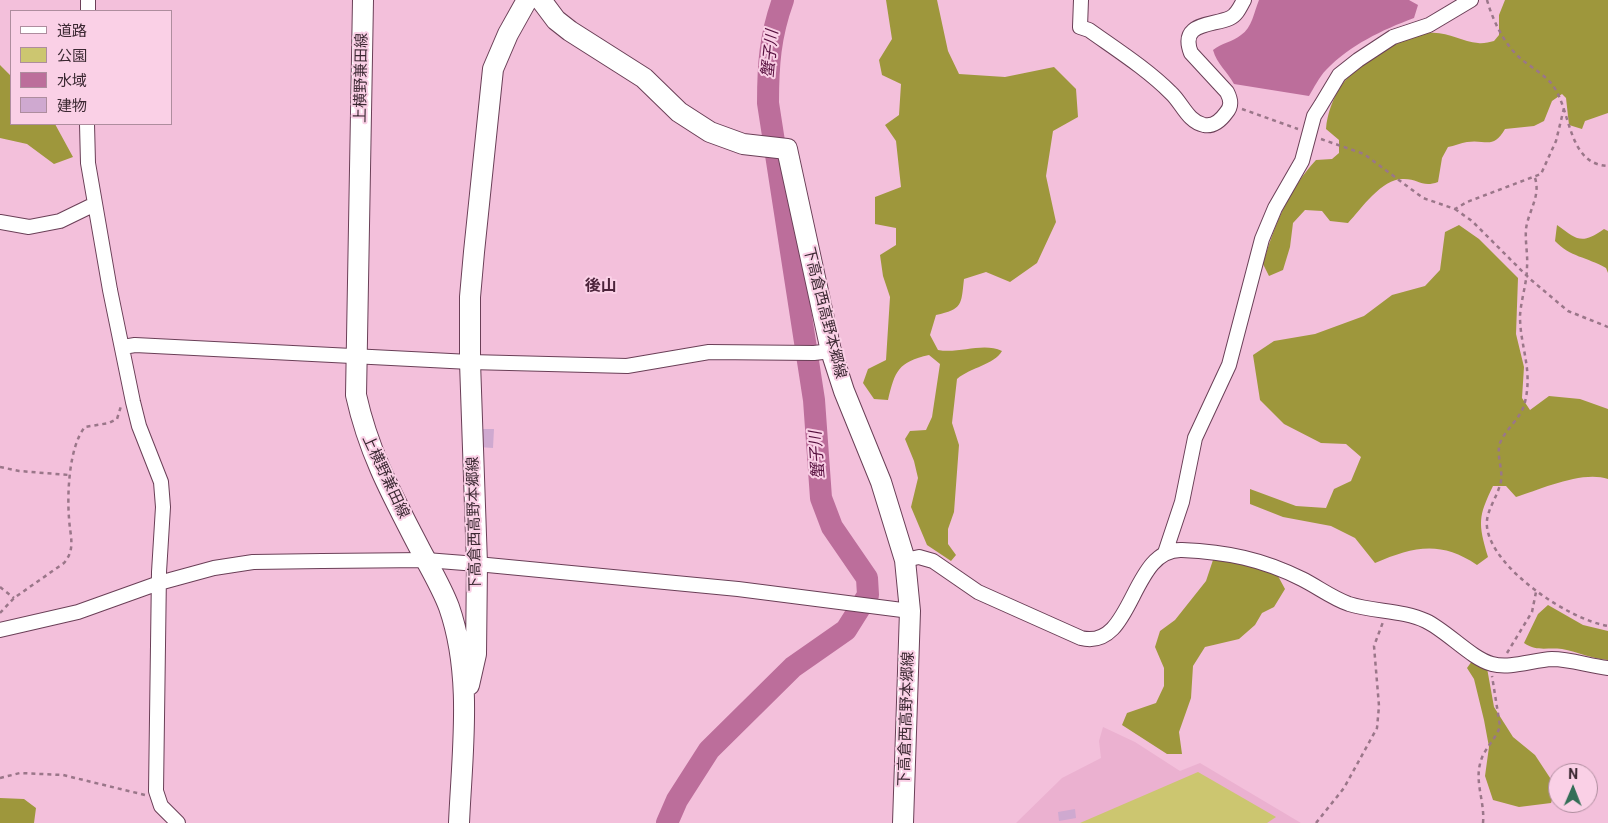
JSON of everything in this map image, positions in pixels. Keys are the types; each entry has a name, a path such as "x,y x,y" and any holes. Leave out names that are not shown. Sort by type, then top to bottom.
{"main road":[{"name":"上横野兼田線","path":"363,0 356,395 373,456 449,606 457,636 462,664 463,696 459,823"},
{"name":"下高倉西高野本郷線","path":"463,696 471,679 476,654 477,564 470,362 470,297 488,104 493,70 508,34 527,0"},
{"name":"下高倉西高野本郷線","path":"541,0 556,20 644,78 680,112 710,132 742,144 787,149 823,352 844,391 881,482 906,560 910,611 903,823"}],"street":[{"path":"1081,0 1080,27 1089,30 1161,83 1194,120 1202,125 1218,122 1231,106 1227,92 1200,65 1188,45 1189,37 1193,31 1204,24 1231,18 1238,12 1244,0"},
{"path":"906,560 919,557 933,561 978,592 1081,638 1092,641 1105,638 1148,572 1165,553 1182,502 1195,438 1229,365 1262,239 1275,208 1302,161 1310,132 1321,104 1339,75 1347,68 1393,37 1429,25 1471,0"},
{"path":"87,125 88,163 110,290 139,426 161,482 163,507 159,583 158,799 161,806 178,823"},
{"path":"0,222 15,226 37,225 60,220 95,204"},
{"path":"123,347 135,345 470,362 627,366 709,352 823,352"},
{"path":"1165,553 1181,550 1240,555 1302,579 1346,603 1426,621 1481,660 1493,664 1554,659 1608,668"},
{"path":"0,630 78,612 159,583 214,568 253,562 426,560 738,589 910,611"}],"path":[{"path":"1487,0 1492,15 1506,41 1521,59 1551,83 1561,98 1572,138 1581,151 1598,166 1608,166"},
{"path":"1231,106 1310,132 1318,139 1364,154 1423,198 1455,208 1489,237 1526,275 1568,311 1608,327"},
{"path":"1455,208 1503,188 1536,178 1546,167 1556,142 1564,108"},
{"path":"1536,178 1537,194 1526,229 1526,275 1522,292 1520,332 1529,370 1528,388 1525,404 1516,422 1500,445 1501,483 1487,517 1487,528 1498,553 1536,592 1580,617 1608,626"},
{"path":"0,613 14,598 64,563 70,556 72,547 68,517 70,475 78,435 84,427 109,423 117,419 121,399"},
{"path":"0,467 18,471 70,475"},
{"path":"0,586 14,598"},
{"path":"1483,823 1479,766 1482,756 1498,733 1500,726 1492,684 1493,664 1505,656 1514,643 1532,612 1536,592"},
{"path":"1316,823 1344,788 1377,728 1379,706 1374,646 1386,613"},
{"path":"0,778 20,773 63,775 158,799"}],"shaded area":[{"path":"886,0 937,0 948,51 959,74 1005,77 1054,67 1076,89 1078,117 1053,131 1046,176 1056,222 1037,263 1010,282 986,272 964,279 959,304 956,308 936,315 930,335 938,350 954,351 987,348 1002,351 994,360 957,379 952,423 959,445 954,512 948,529 948,544 956,555 951,561 927,545 911,507 918,478 914,461 905,439 910,431 926,430 932,417 940,364 929,355 904,365 896,375 888,400 874,399 863,383 868,369 886,360 890,297 883,276 880,255 896,245 896,228 875,224 875,197 901,187 896,141 885,125 899,115 901,84 882,75 879,60 892,39"},
{"path":"1505,0 1608,0 1608,113 1585,121 1582,129 1569,125 1566,98 1562,94 1552,101 1544,121 1534,126 1505,129 1493,142 1474,141 1448,147 1442,158 1438,182 1424,184 1404,179 1388,183 1373,195 1348,223 1330,221 1322,211 1305,210 1293,223 1290,247 1283,270 1269,276 1263,264 1277,222 1290,196 1306,171 1316,160 1332,159 1339,153 1339,140 1326,129 1329,112 1341,86 1357,69 1381,52 1418,35 1436,33 1472,42 1494,41 1499,35 1499,15"},
{"path":"0,65 10,75 10,125 56,125 73,157 54,164 27,144 0,138"},
{"path":"1459,225 1479,239 1518,278 1516,334 1524,367 1522,398 1530,410 1549,396 1580,399 1608,409 1608,479 1587,477 1574,479 1516,497 1506,486 1493,486 1484,505 1481,520 1482,536 1488,557 1477,565 1464,557 1438,549 1414,550 1375,563 1355,538 1331,526 1283,517 1250,504 1250,489 1296,506 1326,508 1334,489 1351,481 1361,457 1346,444 1321,443 1284,424 1260,400 1253,355 1274,341 1315,334 1364,316 1392,295 1425,286 1440,270 1445,232"},
{"path":"1557,225 1580,239 1590,237 1604,229 1608,231 1608,273 1606,268 1573,254 1555,241"},
{"path":"1213,560 1247,564 1278,576 1285,589 1274,607 1262,613 1255,625 1239,639 1205,647 1193,666 1191,698 1179,732 1182,754 1167,754 1122,725 1127,713 1156,703 1164,686 1164,668 1155,647 1160,631 1175,620 1206,581"},
{"path":"1548,605 1583,625 1608,631 1608,660 1562,649 1542,649 1524,643 1538,614"},
{"path":"1472,661 1487,668 1494,707 1513,737 1535,755 1548,775 1548,803 1519,807 1493,800 1485,776 1489,747 1484,720 1474,679 1467,668"},
{"path":"1103,727 1135,742 1180,771 1200,763 1301,823 1016,823 1062,778 1101,758 1099,741"},
{"path":"0,798 24,799 36,808 34,823 0,823"}],"green space":[{"path":"1198,772 1276,817 1267,823 1080,823"}],"water":[{"path":"1259,0 1409,0 1418,5 1414,18 1367,39 1335,61 1321,76 1309,96 1234,84 1217,59 1213,50 1245,32"}],"building":[{"path":"479,429 494,429 493,448 479,447"},
{"path":"1075,809 1076,818 1059,821 1058,812"}],"waterway":[{"name":"蟹子川","path":"667,823 677,800 709,750 793,667 846,630 868,595 867,578 832,527 821,498 814,400 768,103 771,51 775,26 783,0"}],"district":[{"name":"後山","path":"601,287"}]}
